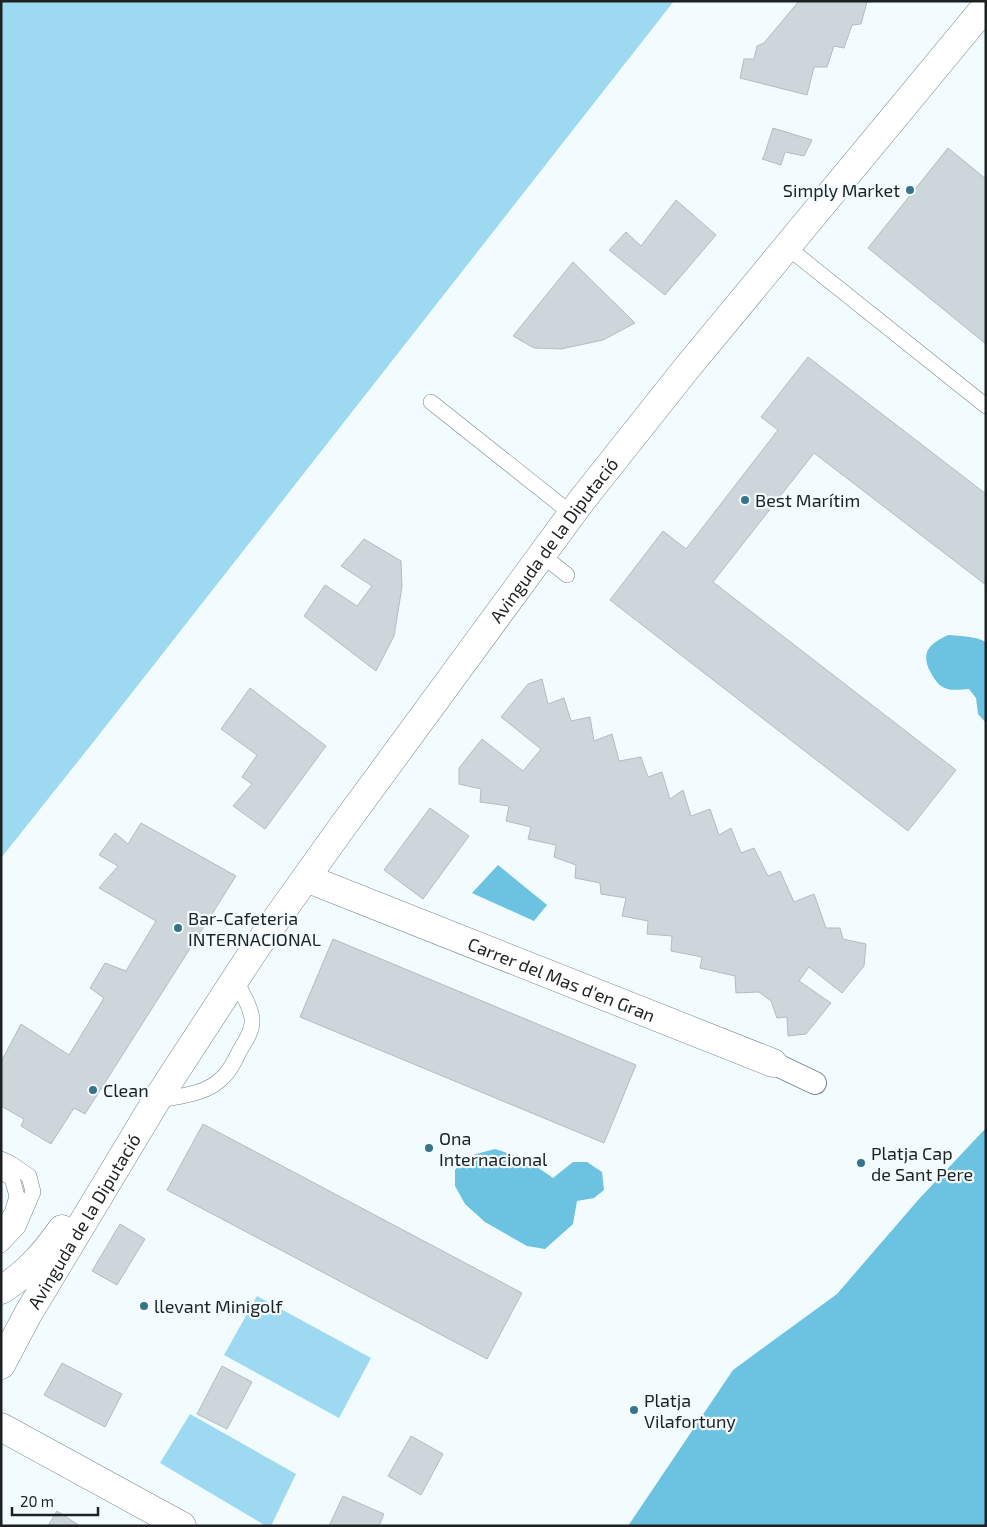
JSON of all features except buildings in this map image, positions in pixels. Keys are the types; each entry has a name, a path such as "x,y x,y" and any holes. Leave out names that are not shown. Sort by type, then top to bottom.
{"street":[{"name":"Avinguda de la Diputació","path":"1,1365 8,1331 28,1314 156,1101 235,979 306,878 572,514 676,381 986,6"},
{"name":"Carrer del Mas d'en Gran","path":"306,878 774,1063 815,1083"},
{"name":"Avinguda de la Diputació","path":"1,1290 39,1259 156,1101"},
{"path":"1,1427 182,1526"}],"lane":[{"path":"787,247 986,406"},
{"path":"431,402 572,514"},
{"path":"542,555 567,575"},
{"path":"156,1101 212,1087 222,1079 230,1068 251,1030 253,1020 235,979"},
{"path":"1,1158 29,1176 33,1192 18,1227 1,1245"},
{"path":"1,1172 12,1178 17,1196 12,1213 1,1228"}],"shaded area":[{"path":"1,1 674,1 1,858"},
{"path":"948,635 972,637 986,642 986,723 978,714 976,698 969,689 955,690 941,686 937,683 929,669 926,657 928,649"},
{"path":"498,865 547,905 534,921 472,893"},
{"path":"986,1128 986,1526 628,1526 733,1370 837,1294 919,1199"},
{"path":"495,1149 526,1161 553,1178 573,1162 587,1162 602,1172 604,1190 594,1198 577,1201 573,1224 545,1249 527,1246 485,1222 465,1204 455,1186 455,1170 465,1157"},
{"path":"257,1296 371,1358 339,1418 224,1355"},
{"path":"190,1414 296,1474 271,1526 266,1526 160,1463"}],"place":[{"name":"Simply Market","path":"910,190"},
{"name":"Best Marítim","path":"745,500"},
{"name":"Bar-Cafeteria INTERNACIONAL","path":"178,928"},
{"name":"Clean","path":"93,1090"},
{"name":"Ona Internacional","path":"429,1148"},
{"name":"Platja Cap de Sant Pere","path":"861,1163"},
{"name":"llevant Minigolf","path":"144,1306"},
{"name":"Platja Vilafortuny","path":"634,1410"}]}
